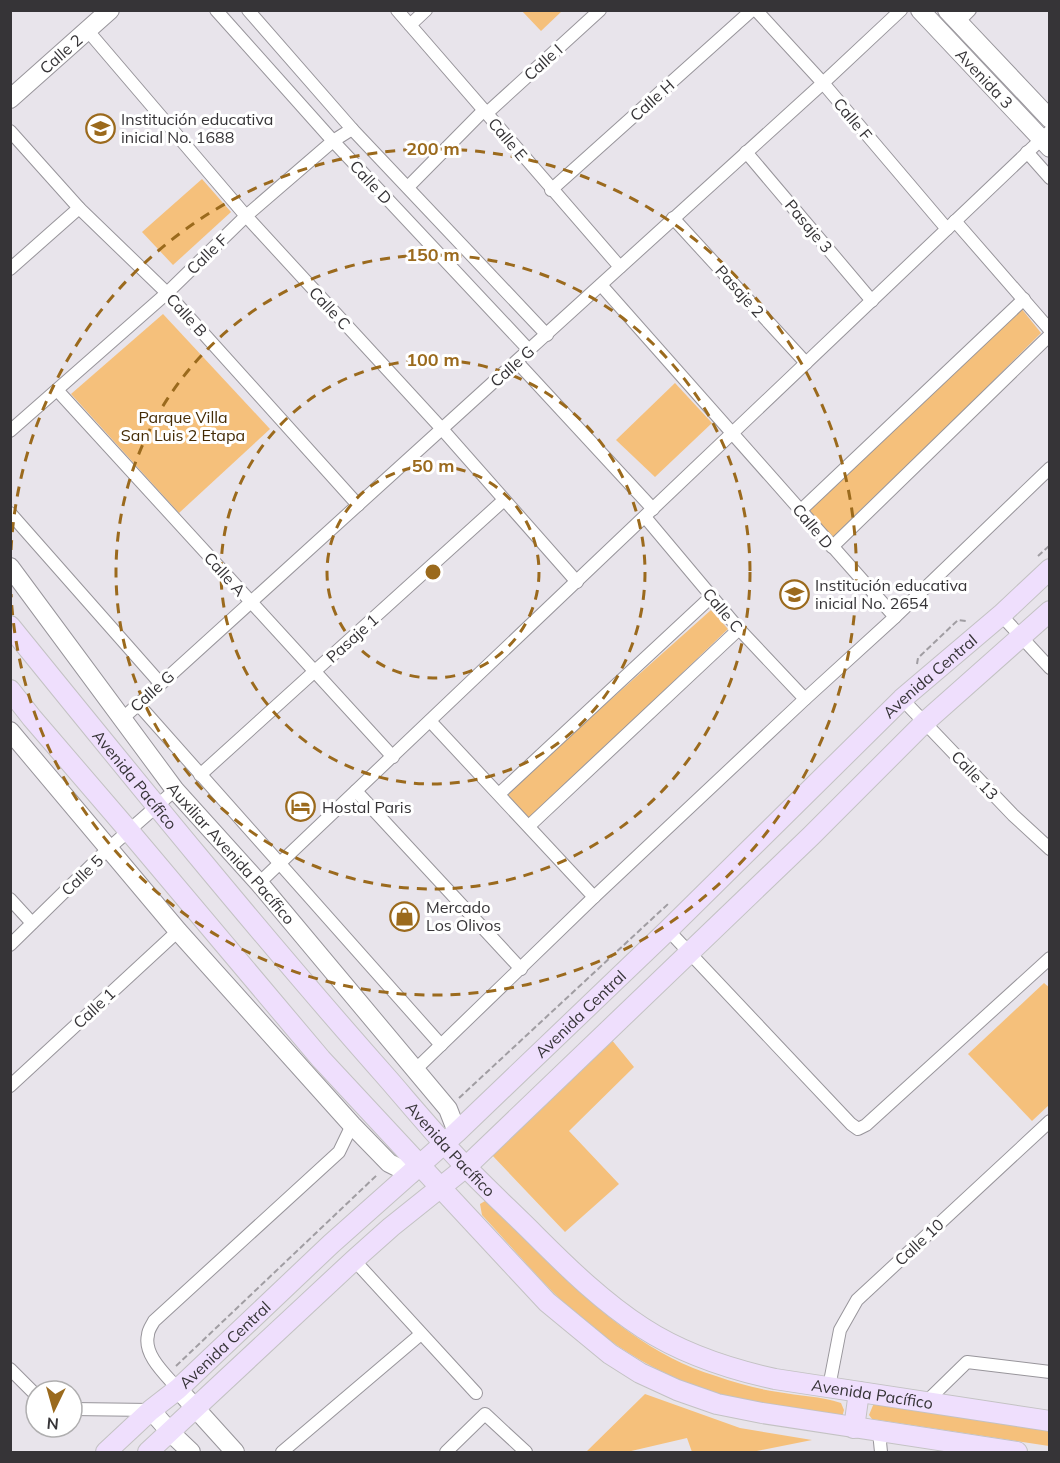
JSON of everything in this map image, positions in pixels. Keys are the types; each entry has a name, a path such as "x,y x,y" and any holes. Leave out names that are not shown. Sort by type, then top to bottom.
{"main road":[{"name":"Calle 2","path":"10,99 110,10"},
{"name":"Avenida 3","path":"920,10 1047,139"},
{"name":"Avenida 3","path":"958,15 1050,119"},
{"name":"Avenida Central","path":"106,1452 151,1410 172,1382 451,1138 668,930 902,699 1001,615 1041,565"},
{"name":"Auxiliar Avenida Pacífico","path":"10,567 175,790 259,883 448,1108 451,1138"},
{"name":"Avenida Central","path":"148,1452 354,1260 466,1167 811,836 925,722 1050,611"},
{"name":"Avenida Pacífico","path":"10,626 156,807 345,1030 451,1138 466,1167 593,1290 643,1328 704,1359 740,1371 1050,1421"},
{"name":"Avenida Pacífico","path":"10,690 416,1170 440,1187 547,1302 610,1354 677,1390 717,1404 1006,1452"},
{"path":"10,731 178,931 352,1125 389,1163 416,1170"},
{"path":"172,1382 235,1452"},
{"path":"854,1428 859,1392"},
{"path":"151,1410 191,1452"}],"street":[{"name":"Calle D","path":"216,10 333,141 529,350"},
{"name":"Calle D","path":"248,10 352,129 547,335"},
{"name":"Calle E","path":"397,10 620,267"},
{"path":"410,25 426,10"},
{"name":"Calle I","path":"408,187 486,112 600,10"},
{"name":"Calle F","path":"754,10 824,83 951,225 1024,299 1050,330"},
{"name":"Calle H","path":"551,190 754,10"},
{"name":"Calle G","path":"122,718 547,335 901,10"},
{"name":"Calle C","path":"88,30 246,216 442,429 577,582"},
{"name":"Calle F","path":"10,431 167,293 246,216 333,141 352,129"},
{"name":"Calle B","path":"10,131 79,208 167,293 358,505"},
{"path":"259,883 1027,152 1047,139"},
{"name":"Pasaje 3","path":"747,152 872,301"},
{"path":"1027,152 1050,178"},
{"path":"10,269 79,208"},
{"name":"Pasaje 2","path":"673,218 806,363"},
{"path":"601,285 732,434"},
{"path":"801,510 1024,299"},
{"path":"832,547 1050,335"},
{"path":"517,362 649,513"},
{"name":"Calle A","path":"57,390 393,757"},
{"name":"Calle D","path":"732,434 895,617"},
{"path":"415,1070 594,897 895,617 1050,468"},
{"name":"Pasaje 1","path":"200,775 504,500"},
{"path":"10,513 160,683"},
{"name":"Calle C","path":"649,513 739,629 805,699"},
{"path":"499,794 712,596"},
{"path":"1001,615 1050,668"},
{"path":"529,826 739,629"},
{"name":"Calle 13","path":"902,699 1013,815 1050,849"},
{"path":"138,704 441,1045"},
{"path":"430,721 594,897"},
{"path":"156,807 175,790"},
{"path":"356,791 521,969"},
{"name":"Calle 5","path":"10,945 108,849 156,807"},
{"path":"10,899 32,923"},
{"path":"668,930 851,1125 858,1129 866,1125 1050,958"},
{"name":"Calle 1","path":"10,1086 178,931"},
{"name":"Calle 10","path":"829,1387 840,1330 857,1300 1050,1121"},
{"path":"172,1382 149,1350 147,1335 154,1321 339,1152 352,1125"},
{"path":"354,1260 476,1393"},
{"path":"282,1452 421,1334"},
{"path":"926,1402 967,1362 1050,1372"},
{"path":"10,1369 24,1383"},
{"path":"84,1410 151,1410"},
{"path":"446,1452 485,1414 526,1452"},
{"path":"879,1432 880,1452"}],"path":[{"path":"1041,565 1050,545"},
{"path":"917,666 918,658 958,620 968,622"},
{"path":"448,1108 673,899"},
{"path":"172,1382 389,1163"}],"green space":[{"path":"522,11 562,11 541,31"},
{"path":"202,179 231,212 173,265 142,232"},
{"path":"1021,308 1041,333 833,541 807,510"},
{"name":"Parque Villa San Luis 2 Etapa","path":"163,314 270,429 179,513 71,394"},
{"path":"675,383 712,423 655,477 616,440"},
{"path":"711,610 728,629 530,819 506,793"},
{"path":"1044,983 1050,988 1049,1105 1032,1121 968,1054"},
{"path":"611,1039 634,1067 569,1131 619,1184 565,1232 491,1154"},
{"path":"485,1201 492,1202 541,1254 594,1304 651,1346 682,1363 739,1383 770,1391 818,1397 841,1403 844,1410 842,1417 787,1411 742,1402 691,1385 643,1362 598,1332 552,1291 482,1215 480,1204"},
{"path":"645,1394 740,1428 812,1440 752,1452 692,1452 687,1438 627,1452 586,1452"},
{"path":"874,1403 1049,1430 1049,1446 872,1419 869,1415"}],"place":[{"name":"Institución educativa inicial No. 1688","path":"100,128"},
{"name":"Institución educativa inicial No. 2654","path":"794,594"},
{"name":"Hostal Paris","path":"301,807"},
{"name":"Mercado Los Olivos","path":"405,916"}]}
